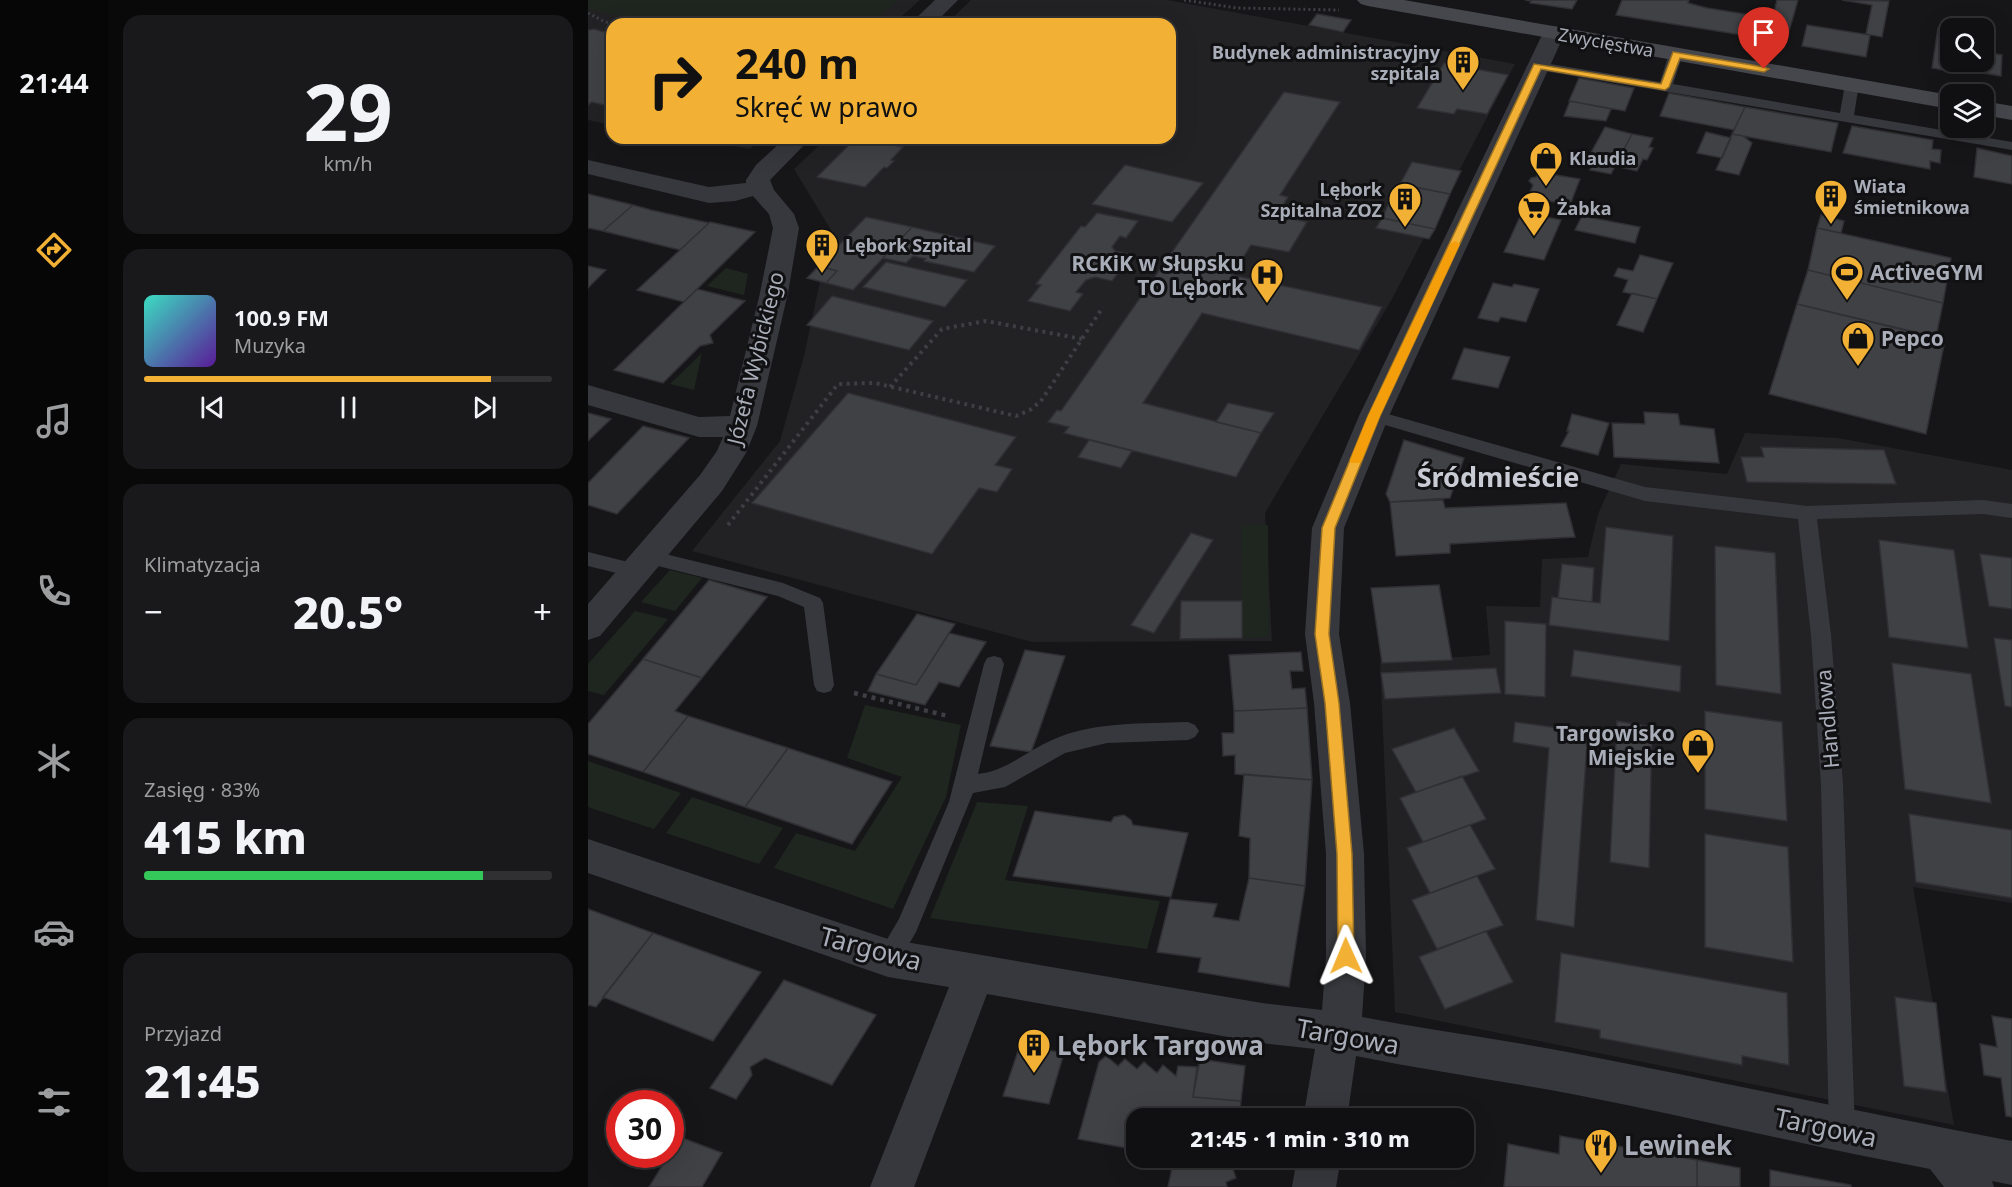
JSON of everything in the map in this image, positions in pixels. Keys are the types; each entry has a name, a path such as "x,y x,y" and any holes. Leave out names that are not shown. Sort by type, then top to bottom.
{"main road":[{"name":"Zwycięstwa","path":"1368,0 1940,100"},
{"path":"1994,110 2012,113"}],"street":[{"path":"928,18 947,0"},
{"path":"1327,1108 1339,1032 1346,956 1345,854 1332,703 1322,634 1328,528 1374,416 1554,33"},
{"path":"588,167 709,195 735,194 759,187 758,180 765,170 793,144"},
{"name":"Józefa Wybickiego","path":"588,627 711,483 731,453 742,426 774,293 786,228 785,218 759,187"},
{"path":"588,395 699,427 742,426"},
{"name":"Targowa","path":"588,856 888,958 1262,1023 1339,1032 1427,1050 1576,1074 1842,1131 2012,1163"},
{"path":"892,1187 975,972"},
{"path":"1942,1150 1972,1187"},
{"path":"1314,1187 1317,1168"}],"lane":[{"path":"1665,87 1676,54"},
{"path":"1538,66 1846,119 1940,131"},
{"path":"1846,119 1852,84"},
{"path":"1978,138 2012,147"},
{"path":"1374,416 1646,494 1808,513 1983,507 2012,511"},
{"name":"Handlowa","path":"1808,513 1833,785 1842,1131"},
{"path":"588,559 643,564 783,590 813,603 824,685"},
{"path":"888,958 908,925 960,802 994,664"},
{"path":"964,785 997,781 1060,746 1107,734 1188,731"}],"path":[{"path":"1184,0 1237,8 1321,8"},
{"path":"588,13 606,21"},
{"path":"728,525 838,384 875,383 1016,416 1030,410 1041,401 1103,307"},
{"path":"890,387 942,328 986,321 1082,339"},
{"path":"824,685 981,724"}],"shaded area":[{"path":"588,0 920,0 900,18 606,18 606,124 588,120"},
{"path":"588,0 899,0 877,18 631,18 588,9"},
{"path":"971,0 1167,0 1515,64 1392,299 1265,513 1272,641 1032,642 692,551 780,441 804,356 831,230 794,169 821,144 1176,144 1176,18 952,18"},
{"path":"721,144 756,144 750,149"},
{"path":"726,268 748,274 744,295 707,286"},
{"path":"702,353 694,390 670,384"},
{"name":"Targowisko Miejskie","path":"1745,433 1838,438 2012,470 2012,903 1913,887 1954,1125 1395,1012 1380,662 1490,655 1486,606 1540,607 1542,559 1588,557 1598,514 1621,464 1727,474"},
{"path":"1241,525 1268,525 1269,637 1242,638"},
{"path":"670,570 702,578 675,611 641,602"},
{"path":"635,611 668,619 604,695 588,691 588,664"},
{"path":"865,705 961,725 946,797 893,909 774,868 796,833 855,851 902,777 847,758"},
{"path":"588,761 681,793 654,829 588,807"},
{"path":"692,797 783,828 759,864 666,833"},
{"path":"977,802 1028,806 1005,880 1160,901 1147,949 930,918"}],"building":[{"path":"1525,0 1577,0 1572,9 1530,3 1531,1"},
{"path":"1622,0 1689,0 1688,3 1707,8 1769,18 1773,16 1777,0 1798,0 1786,42 1616,15"},
{"path":"1842,0 1889,1 1882,37 1866,34 1872,5"},
{"path":"1317,14 1351,20 1343,32 1309,25"},
{"path":"1807,25 1870,35 1866,57 1802,46"},
{"path":"1938,28 1940,28 1940,69 1932,68"},
{"path":"588,30 606,32 606,106 592,102 588,105"},
{"path":"1994,54 2002,55 2001,76 1977,72 1994,72"},
{"name":"Budynek administracyjny szpitala","path":"1444,63 1508,75 1487,114 1457,109 1454,114 1417,108"},
{"path":"1579,78 1634,88 1625,111 1569,101"},
{"path":"1284,92 1340,102 1280,195 1288,197 1282,207 1274,206 1268,214 1307,222 1289,252 1251,245 1232,275 1382,307 1359,350 1202,313 1143,403 1261,433 1236,477 1064,433 1069,427 1048,422 1057,410 1061,411"},
{"path":"1669,93 1745,107 1734,130 1660,116"},
{"path":"1570,101 1611,109 1606,121 1564,116"},
{"path":"1745,107 1838,123 1831,152 1732,134"},
{"path":"1852,126 1933,140 1932,149 1941,150 1940,163 1930,161 1930,169 1843,153"},
{"path":"1605,127 1632,134 1611,174 1590,170 1593,163 1586,162"},
{"path":"1706,132 1731,138 1722,158 1697,153"},
{"path":"1632,134 1653,138 1649,147 1653,148 1647,160 1643,159 1637,171 1615,166"},
{"path":"1732,134 1743,136 1752,143 1739,175 1716,170"},
{"path":"850,144 887,144 903,147 891,160 894,161 887,168 884,167 865,187 817,177"},
{"path":"888,144 906,144 903,147"},
{"path":"1977,148 2012,156 2012,184 1974,177"},
{"path":"1412,162 1461,171 1450,194 1400,184"},
{"path":"1125,165 1203,183 1172,222 1092,204"},
{"path":"1538,172 1580,179 1570,205 1528,197 1533,185 1529,181 1536,177"},
{"path":"1398,184 1450,194 1435,229 1382,218"},
{"path":"588,194 633,205 603,231 588,228"},
{"path":"633,205 709,223 680,250 603,231"},
{"path":"1522,212 1561,220 1544,260 1504,252"},
{"path":"1097,213 1138,221 1126,238 1120,236 1112,247 1115,251 1132,255 1112,281 1095,277 1086,280 1076,292 1083,294 1070,311 1028,301 1041,285 1036,284 1081,226 1085,227"},
{"name":"Wiata śmietnikowa","path":"1821,215 1844,221 1841,233 1817,228"},
{"path":"1582,216 1640,227 1635,243 1575,230"},
{"path":"866,217 912,227 853,290 807,278"},
{"name":"Lębork Szpitalna ZOZ","path":"1382,218 1435,229 1429,239 1376,228"},
{"path":"710,222 755,232 684,302 637,290"},
{"path":"912,227 995,246 974,272 924,261 926,259 913,256 906,263 883,258"},
{"path":"1817,228 1951,258 1943,303 1808,270"},
{"path":"1640,255 1673,263 1657,299 1623,292 1628,280 1614,276 1618,268 1633,271"},
{"path":"886,262 967,280 945,307 863,287"},
{"path":"588,266 606,270 588,288"},
{"name":"Lębork Szpital","path":"819,266 837,271 826,283 807,278"},
{"path":"1808,270 1943,303 1936,337 1797,304"},
{"path":"1493,283 1539,289 1526,322 1501,317 1498,322 1478,318"},
{"path":"697,289 745,301 710,335 713,343 700,346 663,383 614,370"},
{"path":"1632,293 1657,299 1643,332 1617,325"},
{"path":"832,296 933,321 909,350 807,325"},
{"name":"Pepco","path":"1797,304 1945,340 1926,434 1769,394"},
{"path":"1464,348 1510,357 1498,388 1452,379"},
{"path":"848,393 1016,437 995,465 1012,469 997,492 979,488 932,554 752,503"},
{"path":"1228,403 1274,413 1261,433 1216,422"},
{"path":"1644,412 1678,414 1680,425 1714,429 1719,463 1614,457 1612,423 1645,424"},
{"path":"588,413 611,419 588,441"},
{"path":"1572,414 1609,423 1598,455 1561,446 1569,431 1567,431"},
{"path":"643,426 689,438 617,514 588,505 588,483"},
{"path":"1089,440 1132,451 1121,468 1078,457"},
{"path":"1404,440 1464,458 1450,498 1390,502 1386,494"},
{"path":"1761,447 1884,450 1896,484 1747,482 1741,457 1764,457"},
{"path":"1443,500 1445,508 1566,503 1575,537 1450,544 1450,553 1396,556 1390,502"},
{"path":"1606,527 1673,536 1669,641 1549,625 1552,597 1600,603"},
{"path":"1191,533 1213,540 1154,633 1131,625"},
{"path":"1879,540 1954,550 1968,648 1889,637"},
{"path":"1715,546 1775,553 1781,694 1716,685"},
{"path":"1980,554 2012,558 2012,609 1989,606"},
{"path":"1562,564 1594,568 1592,602 1558,598"},
{"path":"709,580 767,597 702,678 643,659"},
{"path":"1439,585 1452,660 1382,663 1371,588"},
{"path":"1181,601 1242,601 1242,638 1180,639"},
{"path":"917,614 955,624 916,685 876,674"},
{"path":"1505,621 1546,624 1545,697 1505,694"},
{"path":"949,633 986,642 959,687 939,682 925,705 868,691 876,674 916,685"},
{"path":"1994,638 2012,640 2012,707 2005,706"},
{"path":"1025,650 1065,656 1037,736 1031,752 990,746"},
{"path":"1574,650 1681,666 1680,692 1571,676"},
{"path":"1301,652 1303,671 1290,671 1292,689 1305,688 1307,708 1234,711 1229,655"},
{"path":"643,659 702,678 675,711 688,716 643,772 588,754 588,724"},
{"path":"1892,663 1971,674 1991,803 1905,789"},
{"path":"1496,668 1501,693 1385,699 1381,673"},
{"path":"1307,708 1312,780 1235,774 1235,755 1223,756 1222,733 1234,733 1234,711"},
{"path":"1705,711 1782,722 1787,821 1705,809"},
{"path":"688,716 788,748 745,807 643,772"},
{"path":"1617,721 1652,727 1649,868 1610,862"},
{"path":"1515,722 1588,732 1574,927 1536,920 1549,748 1513,742"},
{"path":"1454,728 1479,771 1416,792 1392,749"},
{"path":"788,748 892,782 852,844 745,807"},
{"path":"1244,774 1312,780 1305,886 1249,878 1250,838 1239,836"},
{"path":"1462,776 1486,819 1423,842 1400,798"},
{"path":"1035,811 1111,822 1114,817 1124,815 1131,820 1133,825 1188,833 1171,897 1013,876"},
{"path":"1909,814 2012,830 2012,898 1916,882"},
{"path":"1470,825 1495,869 1430,893 1407,848"},
{"path":"1705,834 1788,847 1793,962 1705,947"},
{"path":"1477,876 1503,925 1437,949 1412,900"},
{"path":"1249,878 1305,886 1289,987 1198,972 1201,958 1157,952 1170,899 1217,904 1213,917 1239,921"},
{"path":"588,909 653,933 596,1007 588,1005"},
{"path":"1486,931 1513,982 1445,1009 1419,957"},
{"path":"653,933 761,972 713,1041 603,997"},
{"path":"1561,953 1787,993 1789,1065 1742,1056 1742,1065 1600,1038 1600,1030 1555,1022"},
{"path":"784,980 876,1015 832,1085 765,1058 750,1067 752,1075 736,1099 710,1088"},
{"path":"1895,997 1936,1003 1946,1092 1904,1086"},
{"path":"1992,1016 2012,1019 2012,1117 2006,1116 2001,1078 1984,1075 1980,1044 1997,1047"},
{"name":"Lębork Targowa","path":"1020,1045 1064,1053 1049,1104 1003,1096"},
{"path":"1106,1056 1118,1066 1125,1059 1137,1069 1144,1062 1157,1073 1163,1065 1176,1076 1178,1066 1197,1067 1193,1097 1241,1101 1240,1108 1126,1108 1126,1148 1078,1139 1099,1062"},
{"path":"1200,1059 1245,1066 1241,1101 1193,1097"},
{"name":"Lewinek","path":"1560,1136 1697,1160 1697,1187 1504,1187 1508,1144 1559,1154"},
{"path":"684,1139 722,1153 702,1187 649,1187 661,1168 684,1168"},
{"path":"1697,1160 1740,1168 1740,1187 1697,1187"},
{"path":"1172,1168 1233,1168 1236,1178 1226,1182 1227,1187 1168,1187"},
{"path":"1770,1170 1851,1185 1851,1187 1770,1187"}],"slow traffic":[{"path":"1356,460 1374,416 1455,244"}],"place":[{"name":"Budynek administracyjny szpitala","path":"1463,91"},
{"name":"Klaudia","path":"1546,187"},
{"name":"Wiata śmietnikowa","path":"1831,225"},
{"name":"Lębork Szpitalna ZOZ","path":"1405,228"},
{"name":"Żabka","path":"1534,237"},
{"name":"Lębork Szpital","path":"822,274"},
{"name":"ActiveGYM","path":"1847,301"},
{"name":"RCKiK w Słupsku TO Lębork","path":"1267,304"},
{"name":"Pepco","path":"1858,367"},
{"name":"Targowisko Miejskie","path":"1698,774"},
{"name":"Lębork Targowa","path":"1034,1074"},
{"name":"Lewinek","path":"1601,1174"}],"district":[{"name":"Śródmieście","path":"1498,476"}],"route":[{"path":"1346,956 1345,854 1332,703 1322,634 1328,528 1374,416 1538,66 1665,87 1676,54 1764,69"}]}
